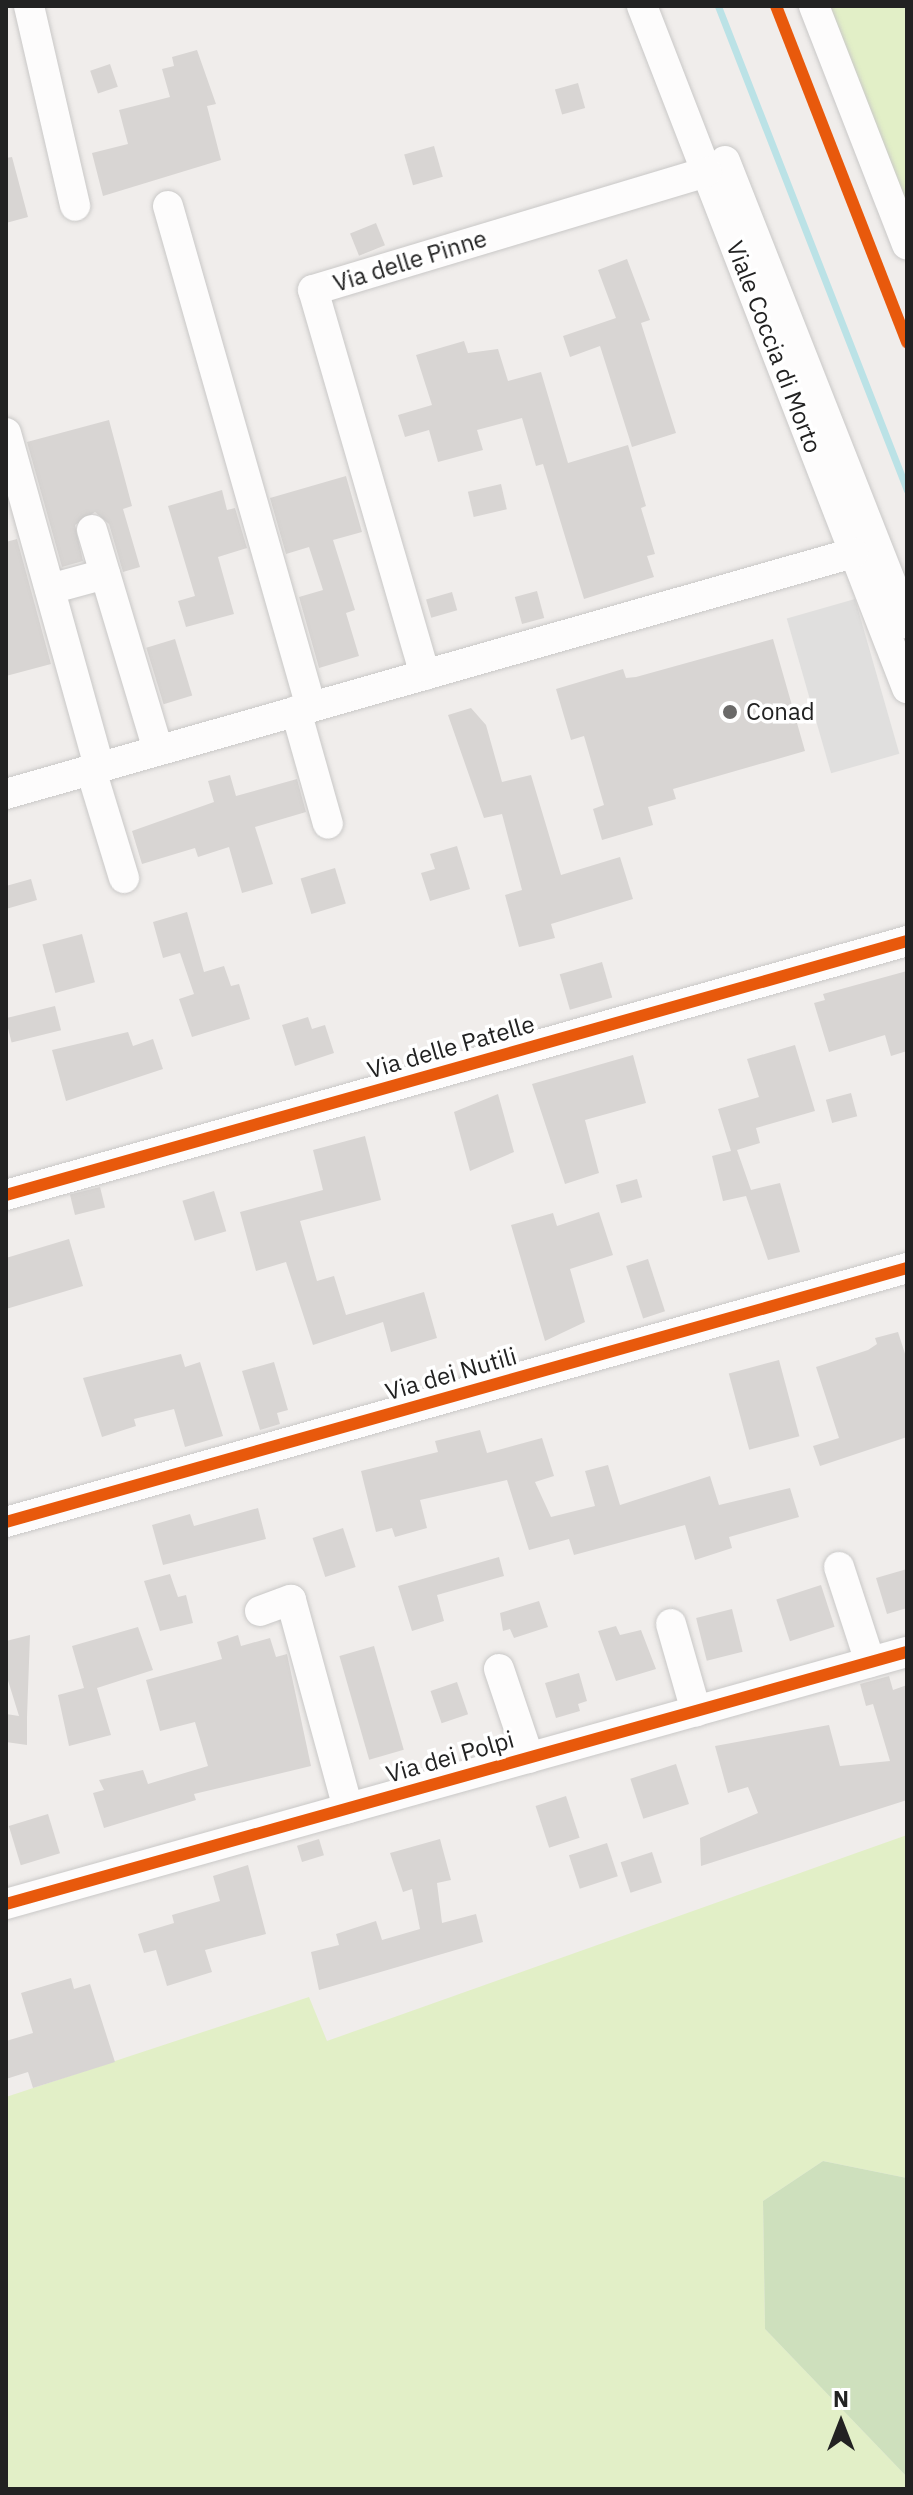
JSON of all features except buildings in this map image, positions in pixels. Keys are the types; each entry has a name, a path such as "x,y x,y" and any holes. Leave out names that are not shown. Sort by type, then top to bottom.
{"street":[{"path":"29,6 75,206"},
{"name":"Viale Coccia di Morto","path":"642,6 907,688"},
{"name":"Viale Coccia di Morto","path":"663,6 907,624"},
{"path":"814,6 907,245"},
{"name":"Via delle Pinne","path":"425,675 313,290 707,172"},
{"path":"168,206 304,709 328,824"},
{"path":"6,433 50,589 124,878"},
{"path":"92,530 158,750"},
{"path":"6,794 853,553"},
{"path":"50,589 105,574"},
{"name":"Via delle Patelle","path":"6,1195 907,941"},
{"name":"Via dei Nutili","path":"6,1522 907,1268"},
{"path":"839,1567 870,1662"},
{"path":"260,1611 291,1600 348,1808"},
{"path":"671,1624 696,1711"},
{"name":"Via dei Polpi","path":"6,1904 907,1652"},
{"name":"Via dei Polpi","path":"499,1669 529,1758"}],"green space":[{"path":"822,6 907,6 907,226"},
{"path":"907,1835 907,2178 823,2161 763,2201 765,2329 907,2477 907,2489 6,2489 6,2097 309,1997 327,2041"},
{"path":"823,2161 907,2178 907,2477 765,2329 763,2201"}],"shaded area":[{"path":"855,599 899,754 831,773 787,619"}],"waterway":[{"path":"718,6 907,490"}],"cycle path":[{"path":"776,6 907,342"},
{"path":"6,1195 907,941"},
{"path":"6,1522 907,1268"},
{"path":"6,1904 907,1652"}],"place":[{"name":"Conad","path":"730,712"}]}
